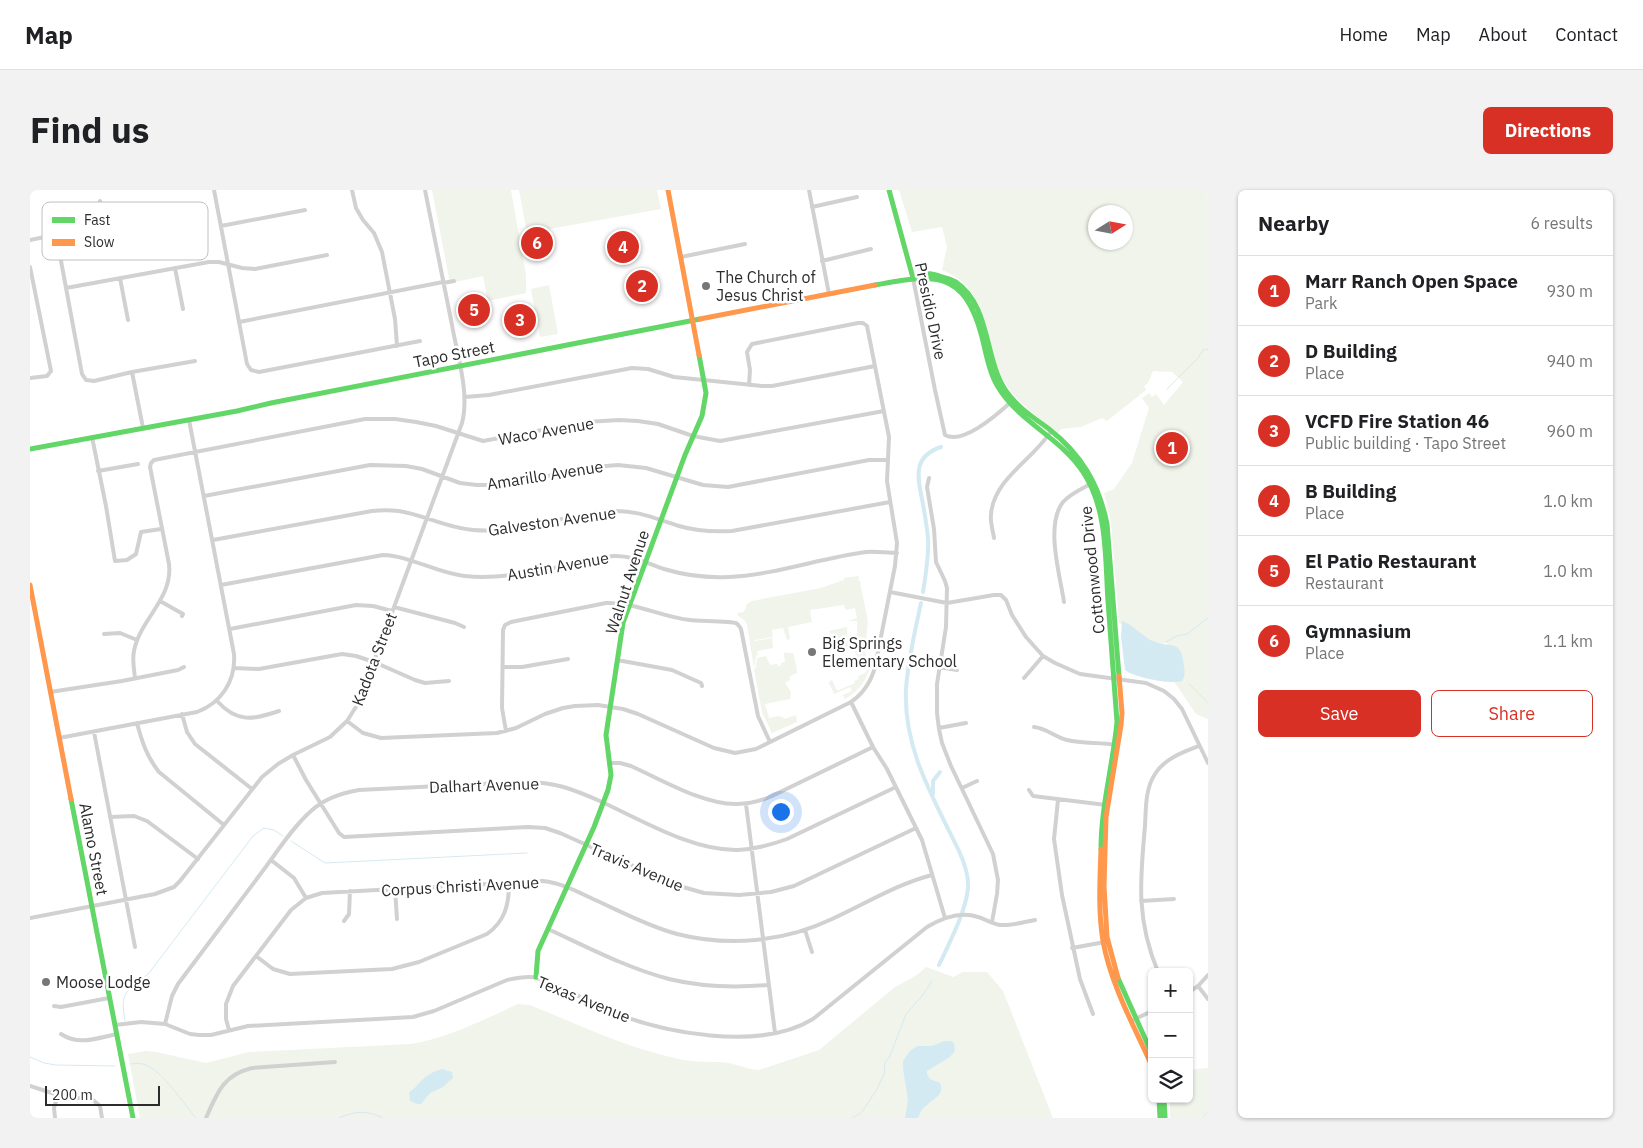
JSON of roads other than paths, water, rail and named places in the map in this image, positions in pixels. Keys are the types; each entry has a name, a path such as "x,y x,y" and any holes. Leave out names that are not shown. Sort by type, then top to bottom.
{"street":[{"path":"214,190 247,364 251,370 259,372 420,341"},
{"path":"352,190 354,202 360,215 379,243 395,319 397,346"},
{"name":"Kadota Street","path":"30,918 155,894 174,887 180,882 252,789 271,769 293,755 330,737 347,721 359,702 464,415 465,397 460,366 426,190"},
{"name":"Walnut Avenue","path":"536,978 538,951 604,803 610,783 606,735 624,623 661,519 705,406 704,380 668,190"},
{"path":"809,190 829,294"},
{"name":"Presidio Drive","path":"889,190 913,278 944,432 948,436 957,437 982,426 1012,401"},
{"path":"812,208 857,197"},
{"path":"221,226 305,210"},
{"path":"681,257 745,244"},
{"path":"822,261 871,250"},
{"path":"66,288 209,262 242,268 255,268 327,255"},
{"path":"61,260 82,374 86,380 94,381 195,361"},
{"path":"30,267 50,371 47,376 30,378"},
{"path":"175,268 183,309"},
{"path":"120,278 128,320"},
{"name":"Tapo Street","path":"30,448 189,420 913,278"},
{"name":"Cottonwood Drive","path":"913,278 933,278 960,290 973,308 991,372 1003,395 1049,433 1074,459 1092,483 1101,517 1117,680 1117,746 1101,835 1101,926 1114,983 1148,1047"},
{"path":"239,322 454,281"},
{"path":"347,721 363,734 381,738 506,731 563,708 586,705 610,706 638,714 723,752 735,753 746,752 770,742 851,702 865,690 873,674 897,553 896,533 887,481 889,437 868,328 863,323 858,323 752,344 747,352 750,370 749,385"},
{"path":"465,397 489,396 632,368 648,369 674,377 772,386 875,366"},
{"path":"132,372 143,428"},
{"name":"Waco Avenue","path":"161,529 150,467 154,460 365,419 395,419 416,422 489,441 586,422 619,420 658,424 712,441 728,441 884,411"},
{"path":"59,738 204,709 217,701 228,687 234,668 234,654 189,420"},
{"path":"994,538 991,514 997,494 1006,480 1040,446 1049,433"},
{"path":"92,437 115,561 127,560 136,554 141,532 161,529 170,570 168,585 137,640 133,658 135,678"},
{"name":"Amarillo Avenue","path":"204,496 370,465 406,466 460,483 503,485 594,467 618,465 646,468 703,486 728,487 869,460 888,460"},
{"path":"98,471 138,464"},
{"path":"929,478 927,487 934,529 936,562 946,584 947,603 946,627 938,667 936,699 939,728 946,756 989,845 996,864 997,894 992,922"},
{"path":"1064,602 1054,536 1056,515 1063,502 1070,495 1092,483"},
{"name":"Galveston Avenue","path":"212,540 372,511 399,512 458,528 486,531 509,529 611,510 636,512 695,530 732,532 890,502"},
{"name":"Austin Avenue","path":"221,585 377,555 391,555 447,573 484,577 515,574 613,556 628,556 686,574 728,577 866,552 897,553"},
{"name":"Alamo Street","path":"30,585 133,1118"},
{"path":"890,592 947,603 1001,595 1006,600 1012,615 1026,637 1044,656 1055,663 1080,674 1151,684 1174,699 1182,709 1208,763"},
{"path":"160,601 183,614 182,616"},
{"path":"506,731 502,708 503,630 507,623 606,603 617,603 680,619 705,622 732,622 737,624 741,629 758,716 770,742"},
{"path":"230,629 356,605 393,609 464,626"},
{"path":"104,634 120,633 137,640"},
{"path":"234,668 259,669 342,654 374,662 425,683 449,681"},
{"path":"1024,678 1044,656"},
{"path":"503,667 522,667 568,658"},
{"path":"618,660 672,670 700,682 702,686"},
{"path":"50,692 178,670 184,666"},
{"path":"938,667 957,670"},
{"path":"217,701 229,713 241,717 252,718 279,711"},
{"path":"851,702 873,747 887,768 925,847 945,918"},
{"path":"182,714 187,732 195,744 252,789"},
{"path":"138,723 144,749 159,772 224,825"},
{"path":"939,728 966,723"},
{"path":"1034,727 1042,728 1070,741 1117,746"},
{"path":"94,732 135,947"},
{"path":"1157,968 1147,942 1140,889 1149,787 1158,769 1168,761 1199,746"},
{"path":"609,763 631,766 710,801 746,804 772,796 873,747"},
{"path":"293,755 321,804"},
{"path":"962,788 977,780"},
{"name":"Dalhart Avenue","path":"165,1024 172,996 178,984 271,860 302,820 321,804 340,794 359,790 534,781 559,785 696,844 723,849 752,849 787,839 896,786"},
{"path":"1029,790 1033,796 1106,805"},
{"path":"1058,800 1054,829 1055,849 1072,948 1080,979 1093,1014"},
{"name":"Travis Avenue","path":"321,804 339,833 348,837 536,827 553,830 664,881 687,889 721,895 757,894 783,889 806,881 916,828"},
{"path":"746,804 775,1033"},
{"path":"110,817 134,816 147,821 198,859"},
{"path":"271,860 294,878 306,898"},
{"name":"Corpus Christi Avenue","path":"229,1030 226,1012 228,996 233,986 291,910 306,898 322,893 543,881 567,887 646,923 677,934 721,941 762,940 805,930 909,882 932,875"},
{"path":"256,956 273,968 290,974 392,969 410,966 487,934 493,929 499,923 507,908 509,883"},
{"path":"395,889 397,918"},
{"path":"344,921 349,914 350,891"},
{"path":"1141,901 1174,900"},
{"name":"Texas Avenue","path":"116,1025 141,1022 165,1024 190,1034 211,1035 248,1026 414,1017 434,1011 507,980 536,978 613,1012 663,1028 717,1036 775,1033 794,1029 813,1019 927,927 945,918 968,914 1005,925 1035,920"},
{"path":"548,929 631,966 669,979 718,987 768,985"},
{"path":"805,930 812,952"},
{"path":"1072,948 1105,942"},
{"path":"1193,989 1208,975"},
{"path":"1198,986 1208,999"},
{"path":"54,1006 61,1007 109,998"},
{"path":"1133,1020 1148,1013"},
{"name":"Cottonwood Drive","path":"1133,1020 1149,1058"},
{"path":"61,1034 69,1040 76,1041 117,1034"},
{"path":"206,1118 222,1085 240,1071 252,1068 336,1062"},
{"path":"30,1086 58,1095 93,1100 100,1106 102,1118"},
{"path":"55,1118 54,1108 58,1095"},
{"path":"1159,1103 1160,1118"},
{"path":"1164,1103 1165,1118"}],"water":[{"path":"1122,621 1157,643 1177,647 1182,657 1184,668 1182,681 1152,680 1125,670 1121,637"},
{"path":"944,1041 952,1041 955,1051 950,1057 927,1071 930,1079 940,1083 940,1093 920,1112 918,1118 905,1118 908,1100 903,1061 910,1051 917,1046 932,1046"},
{"path":"442,1069 452,1072 453,1078 443,1087 430,1093 421,1104 410,1101 409,1093 418,1084 435,1071"}],"waterway":[{"path":"1167,389 1198,358 1203,350 1208,349"},
{"path":"923,592 928,558 928,538 919,486 919,470 925,457 931,451 941,447"},
{"path":"921,603 910,656 906,689 906,711 909,732 930,793 963,860 968,883 967,897 961,917 939,965"},
{"path":"1166,642 1177,636 1187,634 1208,618"},
{"path":"1189,684 1208,703"},
{"path":"933,794 933,781 940,772"},
{"path":"125,1021 123,1002 127,992 149,973 253,836 264,828 274,830 283,836"},
{"path":"291,841 325,863 527,853"},
{"path":"852,1118 862,1112 877,1089 884,1074 885,1063 890,1056 906,1014 932,981"},
{"path":"30,1057 44,1063 56,1065 115,1066"},
{"path":"130,1064 144,1064 152,1068 172,1088 196,1118"},
{"path":"339,1118 361,1112 383,1118"},
{"path":"1203,1117 1208,1112"}],"place":[{"name":"Gymnasium","path":"537,243"},
{"name":"B Building","path":"623,247"},
{"name":"D Building","path":"642,286"},
{"name":"The Church of Jesus Christ","path":"706,286"},
{"name":"El Patio Restaurant","path":"474,310"},
{"name":"VCFD Fire Station 46","path":"520,320"},
{"name":"Marr Ranch Open Space","path":"1172,448"},
{"name":"Big Springs Elementary School","path":"812,652"},
{"name":"Moose Lodge","path":"46,982"}]}
